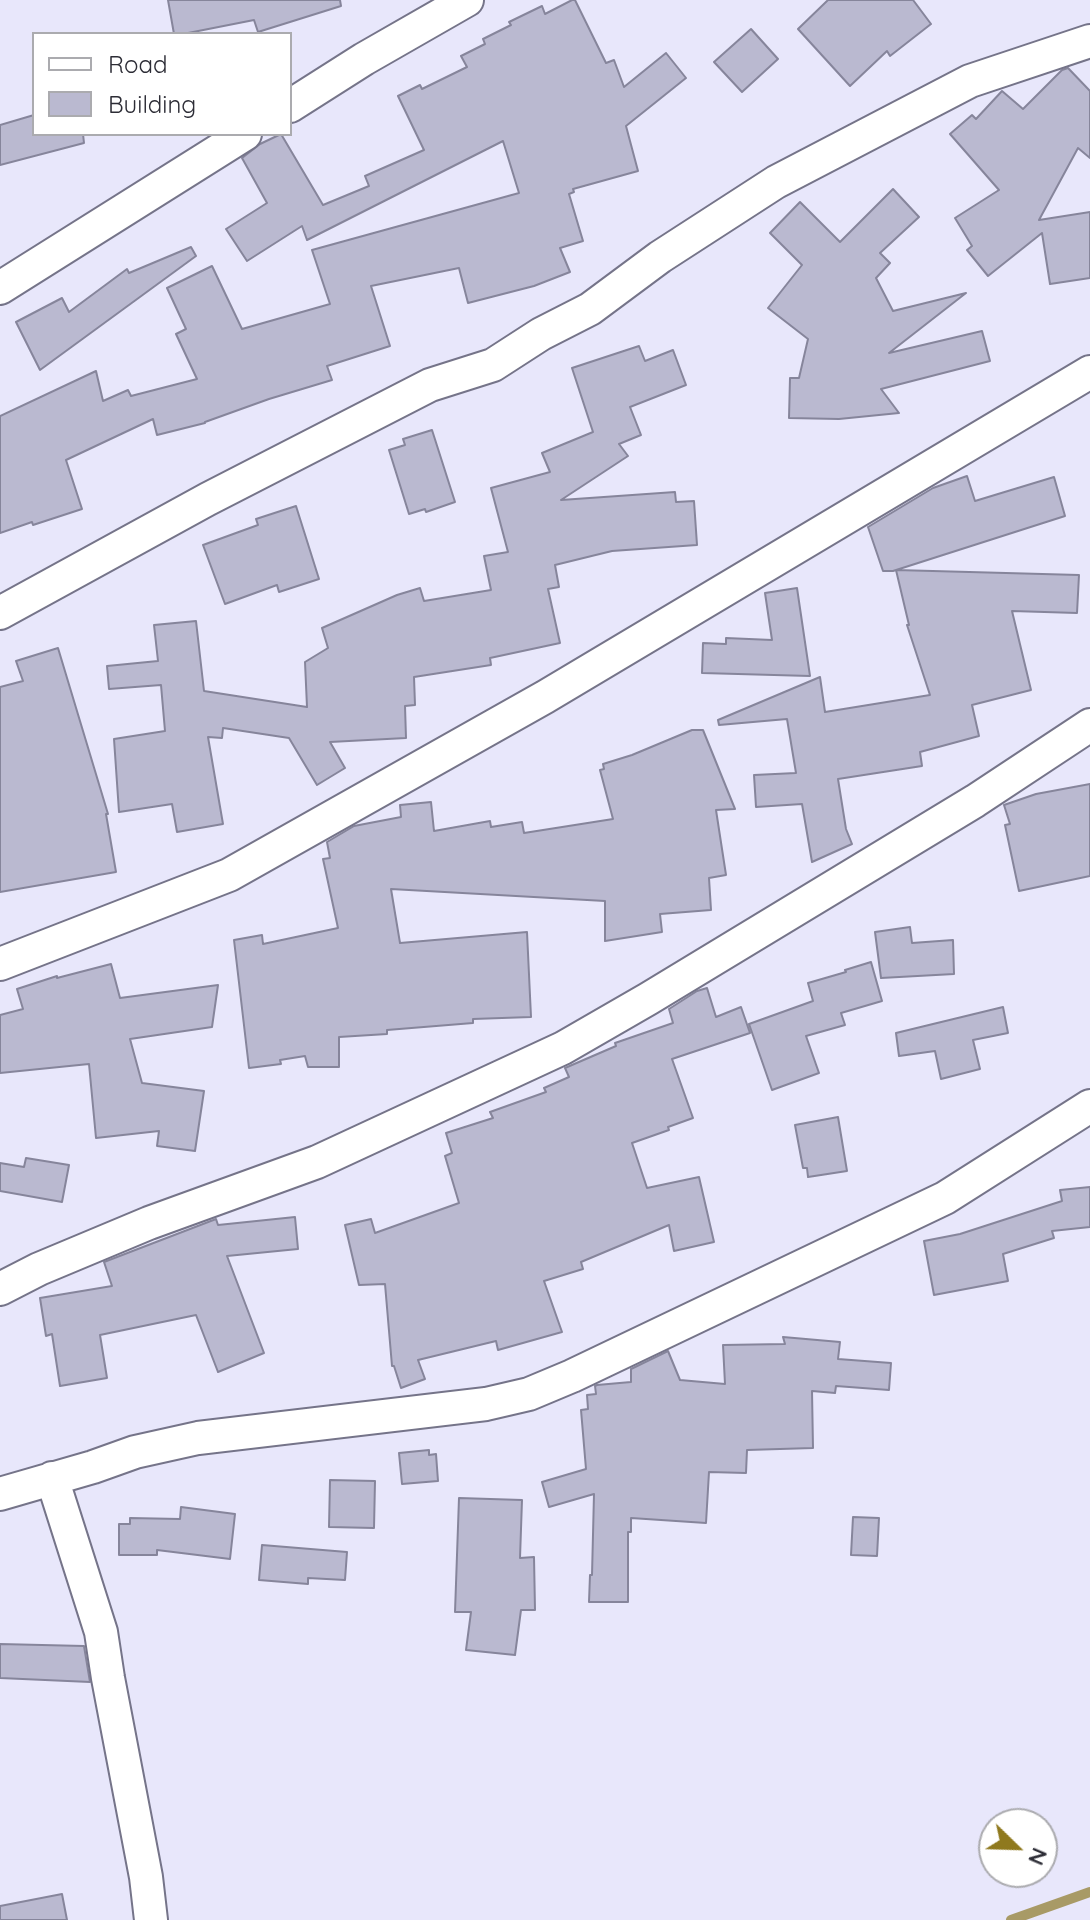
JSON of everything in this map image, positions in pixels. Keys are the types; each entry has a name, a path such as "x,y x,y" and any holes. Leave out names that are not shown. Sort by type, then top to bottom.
{"street":[{"path":"292,105 467,0"},
{"path":"0,613 208,499 430,385 493,365 541,334 590,309 660,257 776,182 970,81 1090,41"},
{"path":"0,288 242,136"},
{"path":"0,964 229,875 545,697 1090,372"},
{"path":"0,1289 39,1269 149,1223 317,1162 563,1048 975,801 1090,725"},
{"path":"0,1494 135,1452 198,1438 486,1404 529,1394 945,1198 1090,1106"},
{"path":"52,1478 101,1632 146,1877 151,1920"}],"building":[{"path":"168,0 340,0 341,6 258,32 254,20 193,32 174,32"},
{"path":"575,0 606,63 614,60 624,87 666,53 686,78 626,126 638,171 573,189 574,192 569,194 583,241 560,248 570,272 534,286 468,303 459,268 371,286 390,346 327,366 332,380 205,423 157,435 153,419 66,460 82,509 0,533 0,416 96,371 103,401 128,390 131,396 197,379 176,334 186,329 167,288 212,266 242,329 330,304 312,250 519,193 503,141 307,240 302,226 247,261 226,229 267,203 242,158 260,144 282,136 323,205 369,186 365,176 424,150 398,96 420,85 422,89 467,67 461,56 485,44 483,39 511,25 509,22 542,6 545,14"},
{"path":"828,0 913,0 931,24 890,56 887,51 850,86 798,29"},
{"path":"751,29 778,59 742,92 714,62"},
{"path":"1068,68 1090,91 1090,158 1078,148 1039,220 1090,212 1090,278 1050,284 1042,233 988,276 967,250 972,246 955,218 999,190 950,134 972,115 976,119 1002,91 1023,109 1062,70"},
{"path":"32,116 32,136 83,136 84,143 0,165 0,125"},
{"path":"893,189 919,217 880,253 890,263 876,278 893,311 966,293 889,353 982,331 990,361 881,389 899,413 839,419 789,418 790,378 799,378 808,339 768,308 802,265 770,233 800,202 840,242"},
{"path":"191,247 196,256 40,370 16,322 62,298 69,312 127,269 129,273"},
{"path":"639,346 645,361 673,350 686,385 630,407 641,435 619,444 628,456 561,500 675,492 676,502 694,501 697,545 612,551 555,565 559,587 548,589 560,643 490,658 491,665 414,677 415,705 405,706 406,738 330,742 345,768 317,785 289,738 223,728 222,738 208,737 223,824 177,832 172,804 119,812 114,739 165,731 161,685 109,689 107,666 158,661 154,625 196,621 204,691 307,707 305,662 328,648 322,628 420,588 424,601 491,590 484,556 508,552 491,488 550,472 542,453 593,432 572,368"},
{"path":"432,430 455,502 409,514 389,450 405,445 403,439"},
{"path":"967,476 975,501 1054,477 1065,516 893,571 883,571 868,527 933,488"},
{"path":"296,506 319,579 279,592 277,585 225,604 203,545 258,525 256,519"},
{"path":"896,570 1079,575 1077,613 1012,611 1031,690 972,705 979,736 920,752 922,766 838,779 846,829 852,844 812,862 802,804 756,807 754,775 796,773 787,719 719,725 718,720 820,677 825,712 930,695 907,625"},
{"path":"797,588 810,676 702,673 703,643 726,644 726,638 772,640 765,593"},
{"path":"58,648 108,814 116,872 0,892 0,687 23,681 16,661"},
{"path":"692,730 703,730 735,809 716,810 726,875 709,878 711,910 660,914 662,932 605,941 605,901 391,889 400,943 527,932 531,1017 473,1019 473,1023 339,1037 339,1067 308,1067 305,1056 280,1060 281,1064 249,1068 234,940 262,935 263,944 338,928 323,859 330,858 327,842 354,826 401,817 400,805 431,802 434,831 490,821 491,827 522,822 524,833 613,819 600,770 604,769 603,764"},
{"path":"1090,784 1090,876 1019,891 1005,825 1010,824 1004,805 1036,794"},
{"path":"910,927 912,943 953,940 954,974 881,978 875,932"},
{"path":"871,962 882,1001 841,1013 845,1025 806,1036 819,1073 772,1090 749,1024 813,1001 808,983"},
{"path":"111,964 120,998 218,985 212,1027 130,1039 142,1083 204,1091 195,1151 157,1146 159,1131 96,1138 89,1064 0,1073 0,1015 23,1009 17,989"},
{"path":"707,988 716,1017 741,1007 750,1033 672,1059 693,1118 632,1143 647,1188 699,1177 714,1242 674,1251 669,1225 581,1262 583,1269 544,1281 562,1332 498,1350 496,1341 418,1360 425,1379 401,1388 392,1366 385,1284 359,1285 345,1225 371,1219 375,1233 459,1203 445,1156 452,1153 446,1133 493,1118 490,1112 546,1092 544,1088 569,1077 565,1068 616,1046 615,1043 673,1023 669,1009"},
{"path":"1003,1007 1008,1033 973,1040 980,1069 941,1079 935,1051 899,1056 896,1033"},
{"path":"838,1117 847,1171 808,1177 807,1168 803,1168 795,1125"},
{"path":"26,1158 69,1165 62,1202 0,1191 0,1163 24,1167"},
{"path":"1090,1187 1090,1227 1052,1231 1054,1238 1003,1254 1008,1281 934,1295 924,1241 960,1234 1062,1201 1060,1190"},
{"path":"295,1217 298,1249 227,1256 264,1353 218,1372 196,1315 100,1335 107,1378 60,1386 52,1334 46,1336 40,1298 112,1286 104,1262 216,1219 218,1225"},
{"path":"783,1337 840,1342 838,1359 891,1363 889,1390 836,1386 835,1393 812,1391 813,1448 747,1450 746,1473 709,1472 706,1523 631,1518 631,1532 628,1532 628,1602 589,1602 594,1494 549,1507 542,1482 586,1469 581,1410 588,1409 587,1395 596,1394 597,1385 631,1382 631,1369 668,1351 680,1380 725,1384 723,1345 785,1344"},
{"path":"429,1450 429,1455 436,1454 438,1481 402,1484 399,1453"},
{"path":"330,1480 375,1481 374,1528 329,1527"},
{"path":"459,1498 522,1500 520,1558 534,1557 535,1610 521,1610 515,1655 466,1650 471,1612 455,1612"},
{"path":"181,1507 235,1514 230,1559 157,1550 157,1555 119,1555 119,1524 130,1524 130,1518 180,1519"},
{"path":"853,1517 879,1518 877,1556 851,1555"},
{"path":"262,1545 347,1552 345,1580 308,1578 308,1584 259,1580"},
{"path":"0,1644 84,1646 90,1682 0,1678"},
{"path":"62,1894 67,1920 0,1920 0,1906"}],"waterway":[{"path":"1011,1920 1090,1892"}]}
